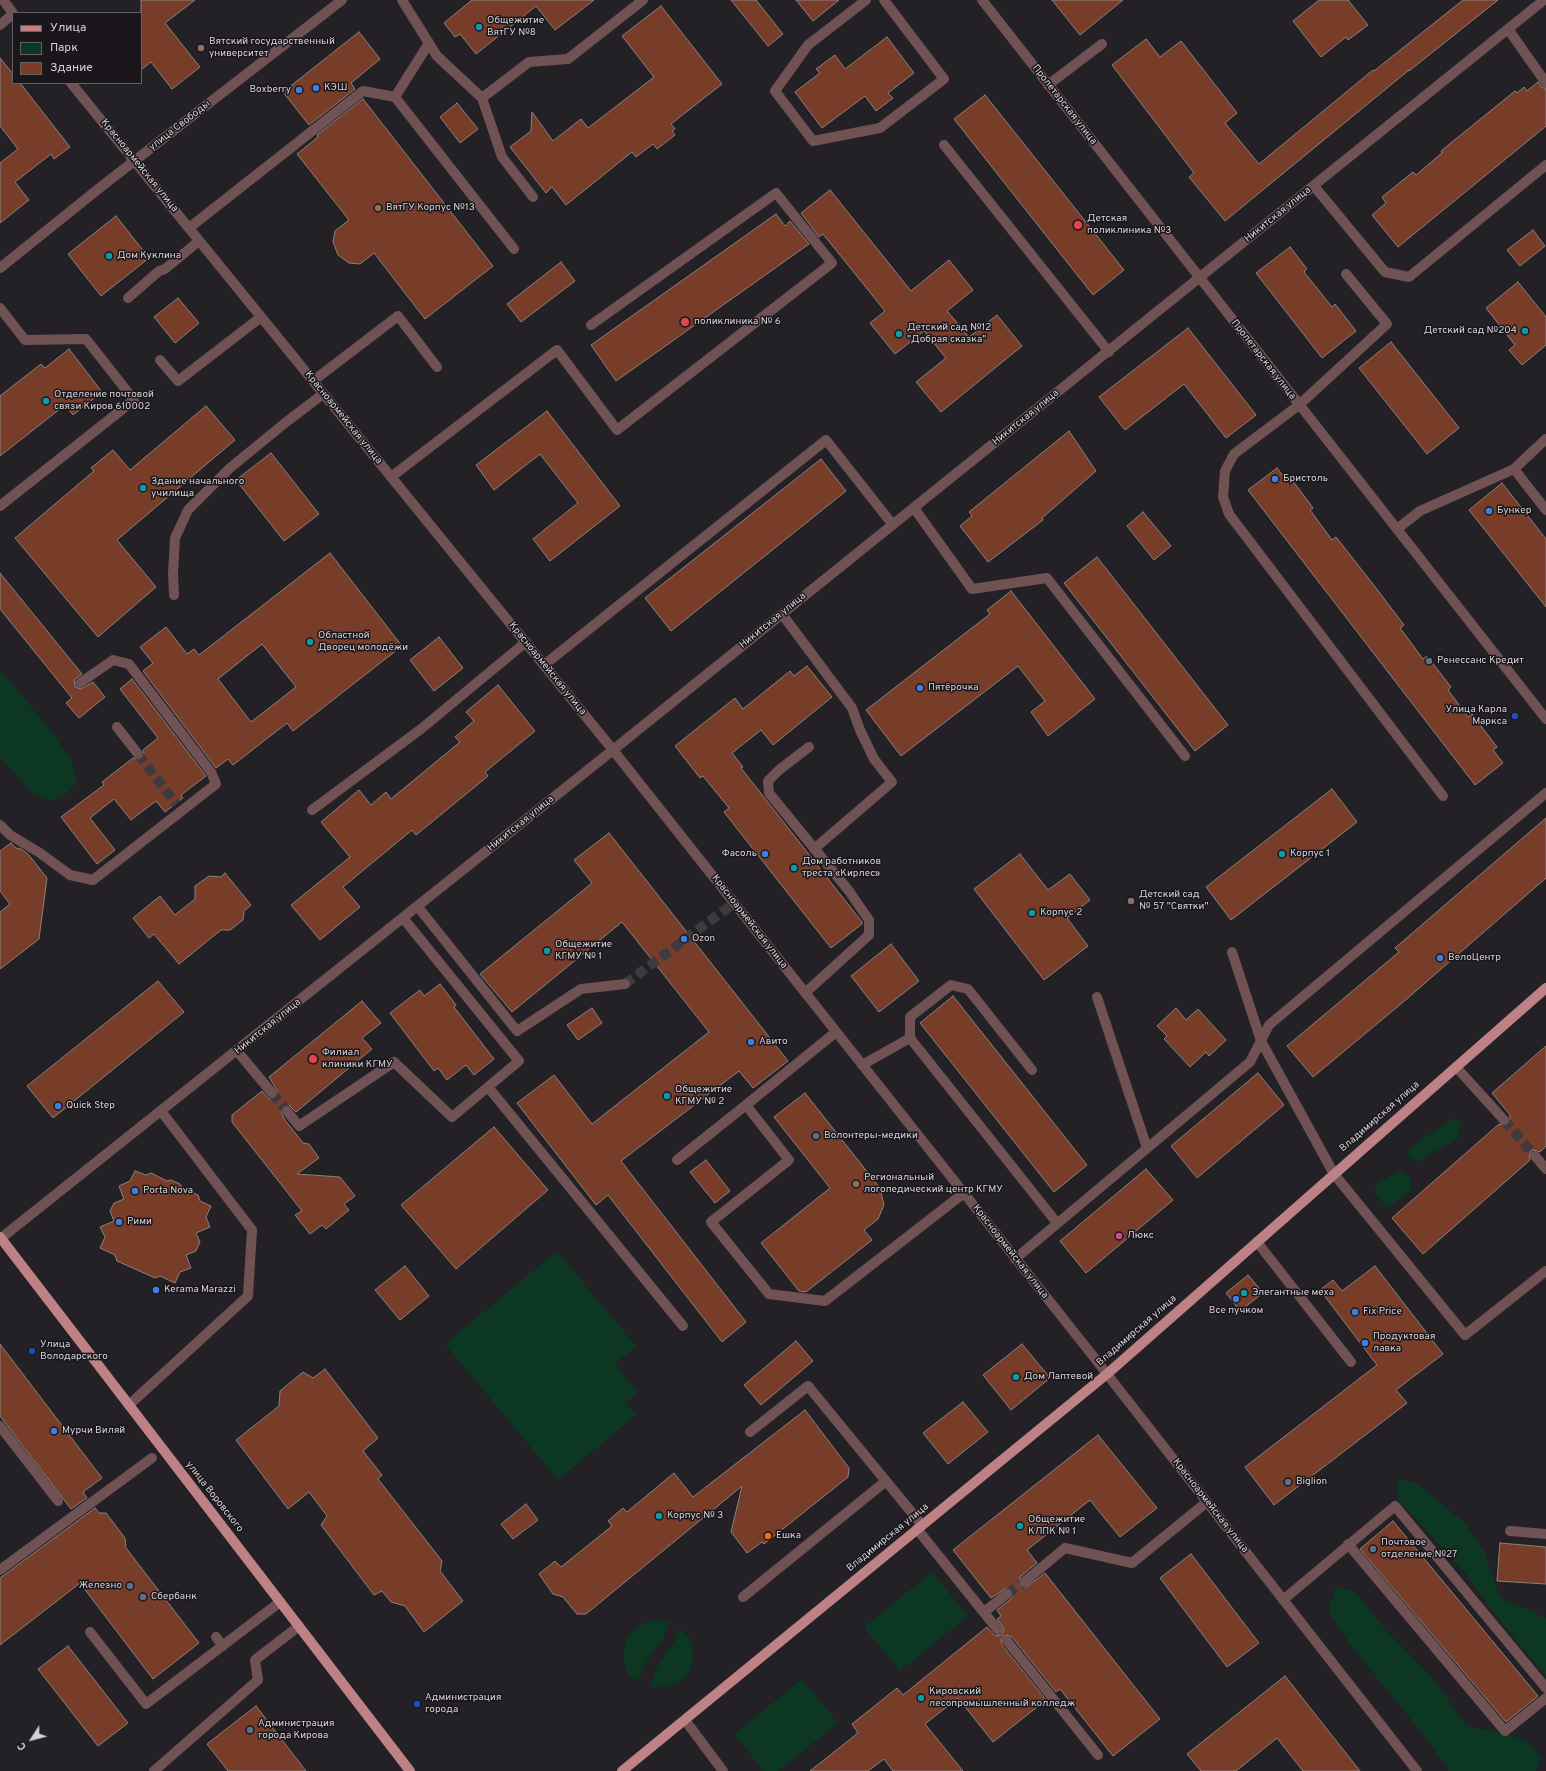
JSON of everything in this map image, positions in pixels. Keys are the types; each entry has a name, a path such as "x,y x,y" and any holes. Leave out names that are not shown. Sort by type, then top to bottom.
{"main road":[{"name":"Владимирская улица","path":"622,1771 1107,1374 1546,988"},
{"name":"улица Воровского","path":"0,1238 410,1771"}],"street":[{"path":"3,0 12,12"},
{"name":"улица Свободы","path":"0,268 342,0"},
{"path":"402,0 437,56 482,98 502,157 534,197"},
{"path":"482,98 529,62 568,59 643,0"},
{"path":"866,0 808,46 775,91 813,141 880,128 944,79 884,0"},
{"name":"Пролетарская улица","path":"982,0 1546,719"},
{"name":"Никитская улица","path":"0,1238 418,907 1200,279 1544,0"},
{"path":"0,25 12,14"},
{"path":"1508,30 1546,83"},
{"path":"395,97 428,43"},
{"path":"1048,85 1102,44"},
{"name":"Красноармейская улица","path":"72,84 613,750 1107,1374 1417,1771"},
{"path":"189,228 363,90 395,97 514,249"},
{"path":"944,145 1109,352"},
{"path":"1314,186 1385,272 1409,277 1546,165"},
{"path":"391,477 557,350 617,430 832,264 776,194 591,325"},
{"path":"128,298 159,271 165,269 199,241"},
{"path":"1346,274 1387,324 1299,405 1234,454 1225,470 1223,498 1229,514 1443,796"},
{"path":"0,308 25,340 86,339 134,400 0,506"},
{"path":"313,381 398,316 437,367"},
{"path":"160,360 178,381 261,317"},
{"path":"174,595 175,538 188,510 230,468 323,394"},
{"path":"1397,529 1420,511 1514,470 1546,439"},
{"path":"544,665 826,440 894,525"},
{"path":"1514,470 1546,510"},
{"path":"914,508 972,589 1047,578 1185,756"},
{"path":"782,614 849,703 874,759 892,782 814,849"},
{"path":"312,810 421,729 526,642"},
{"path":"0,825 10,835 40,853 70,875 93,880 178,808 216,784 211,772 129,664 113,660 80,683"},
{"path":"117,727 138,754"},
{"path":"805,993 869,935 869,920 769,793 768,780 809,747"},
{"path":"1015,1258 1250,1062 1269,1025 1546,793"},
{"path":"418,907 516,1031 581,989 625,984"},
{"path":"287,1111 300,1126 394,1062 452,1117 519,1061 403,918"},
{"path":"1232,952 1261,1041 1334,1174 1465,1334 1546,1271"},
{"path":"1032,1070 968,989 951,985 910,1017 910,1038 1057,1223"},
{"path":"1097,997 1147,1148"},
{"path":"677,1160 836,1032"},
{"path":"862,1065 910,1038"},
{"path":"237,1051 272,1092"},
{"path":"1456,1067 1504,1120"},
{"path":"488,1087 683,1326"},
{"path":"746,1105 789,1160 711,1222 769,1294 826,1301 964,1194"},
{"path":"129,1405 248,1296 252,1230 161,1111"},
{"path":"1535,1156 1546,1169"},
{"path":"1257,1242 1351,1362"},
{"path":"750,1432 808,1386 886,1481 998,1630"},
{"path":"0,1426 58,1502"},
{"path":"0,1570 152,1458"},
{"path":"743,1597 886,1481"},
{"path":"1024,1582 1065,1548 1132,1563 1207,1502"},
{"path":"1283,1600 1395,1506 1546,1688"},
{"path":"1510,1531 1546,1534"},
{"path":"1348,1544 1505,1731 1546,1698"},
{"path":"984,1612 1007,1594"},
{"path":"90,1632 146,1704 280,1602"},
{"path":"154,1771 258,1680 255,1660 299,1626"},
{"path":"216,1637 223,1646"},
{"path":"1007,1641 1098,1755"},
{"path":"685,1720 723,1771"}],"green space":[{"path":"0,669 51,731 70,758 77,781 68,793 51,801 32,793 0,757"},
{"path":"1455,1117 1461,1123 1458,1139 1417,1162 1407,1156 1411,1147"},
{"path":"1401,1170 1411,1178 1411,1191 1387,1208 1374,1192 1377,1183"},
{"path":"557,1251 636,1346 615,1364 638,1392 626,1402 636,1415 558,1480 445,1344"},
{"path":"1398,1478 1416,1483 1465,1523 1485,1553 1500,1597 1546,1618 1546,1676 1494,1613 1462,1569 1398,1500"},
{"path":"932,1572 968,1616 900,1671 864,1627"},
{"path":"1336,1586 1356,1592 1384,1628 1436,1682 1466,1726 1508,1734 1529,1742 1541,1758 1536,1771 1449,1771 1427,1739 1353,1648 1328,1612"},
{"path":"655,1619 670,1623 663,1638 647,1661 638,1682 628,1674 623,1656 627,1637 639,1625"},
{"path":"679,1628 691,1639 693,1657 690,1671 680,1682 668,1687 650,1687 657,1667 674,1643"},
{"path":"802,1679 838,1723 778,1771 764,1771 734,1734"}],"building":[{"path":"141,0 195,0 165,23 200,67 172,89 151,62 142,69"},
{"name":"Общежитие ВятГУ №8","path":"472,0 594,0 555,30 536,6 476,54 460,34 455,37 444,23"},
{"path":"731,0 756,0 783,34 768,46"},
{"path":"796,0 839,0 813,21"},
{"path":"1052,0 1123,0 1080,35"},
{"path":"1319,0 1348,0 1368,25 1348,40 1346,37 1321,57 1293,21"},
{"path":"1463,0 1498,0 1409,70 1225,221 1189,177 1194,173 1112,65 1146,39 1160,57 1181,41 1237,113 1225,123 1259,164 1373,70 1374,71"},
{"path":"661,6 722,84 671,124 675,129 672,131 675,135 657,149 653,144 636,157 632,152 566,205 552,187 546,193 510,147 531,131 532,112 553,141 581,119 588,128 654,77 622,36"},
{"path":"359,32 380,59 351,83 355,89 309,125 283,92"},
{"path":"887,37 914,73 888,93 893,98 876,111 865,96 822,128 795,92 820,73 816,69 835,55 845,69"},
{"path":"0,58 12,73 12,84 21,84 70,147 54,159 51,154 15,182 29,200 0,223 0,163 18,149 0,126"},
{"path":"1538,82 1541,87 1546,89 1546,126 1398,247 1372,215 1386,203 1382,197 1413,172 1416,175 1442,153 1441,151 1515,91 1517,93 1524,87 1527,91"},
{"path":"985,95 1124,270 1093,295 954,119"},
{"name":"ВятГУ Корпус №13","path":"363,99 493,266 425,319 374,253 360,264 349,263 338,255 333,242 335,231 349,220 297,154 318,137 317,135"},
{"path":"457,103 478,129 460,143 440,117"},
{"path":"830,190 911,291 949,260 973,290 947,311 969,337 997,315 1022,346 941,412 916,382 946,358 924,331 895,354 870,323 885,311 823,234 819,237 801,213"},
{"path":"776,214 785,226 790,221 809,244 616,381 591,345"},
{"name":"Дом Куклина","path":"116,216 149,258 101,296 68,254"},
{"path":"1533,230 1545,246 1520,266 1507,250"},
{"path":"1290,247 1307,269 1304,272 1332,307 1335,304 1356,331 1322,358 1256,273"},
{"path":"561,262 575,281 521,322 507,304"},
{"name":"Детский сад №204","path":"1518,282 1546,317 1546,345 1522,365 1509,350 1515,345 1486,308"},
{"path":"178,298 199,323 175,343 154,317"},
{"path":"1188,328 1256,415 1226,438 1184,384 1125,430 1099,397"},
{"path":"1391,342 1459,428 1427,454 1359,368"},
{"name":"Отделение почтовой связи Киров 610002","path":"69,349 102,392 73,415 65,405 0,456 0,396 41,364 45,368"},
{"path":"206,406 235,440 117,540 156,587 98,637 15,538 94,471 91,468 113,450 130,470"},
{"path":"547,411 620,506 550,561 533,539 578,503 540,454 494,490 476,465"},
{"path":"1069,431 1096,471 1042,518 1043,520 988,562 960,526 972,516 969,512"},
{"path":"271,453 319,514 284,541 236,480"},
{"path":"821,459 846,491 671,631 645,598"},
{"path":"1277,468 1286,480 1290,477 1313,508 1310,510 1332,540 1336,537 1404,625 1400,628 1423,659 1427,656 1451,687 1448,690 1468,717 1472,714 1497,747 1493,750 1503,763 1475,785 1248,490"},
{"path":"1502,483 1546,539 1546,607 1469,510"},
{"path":"1143,512 1171,546 1154,560 1127,526"},
{"name":"Областной Дворец молодёжи","path":"330,553 402,646 293,731 287,723 233,765 228,759 216,768 143,671 153,663 140,647 166,627 187,654 194,649 199,655","holes":["262,644 296,687 251,722 218,679"]},
{"path":"1097,557 1228,725 1195,751 1064,583"},
{"path":"0,573 82,674 74,680 75,687 81,689 93,682 105,697 79,718 66,703 72,698 0,609"},
{"path":"1011,591 1095,699 1048,736 1031,712 1045,701 1018,666 901,756 866,710 990,614 987,610"},
{"path":"439,637 463,668 434,691 410,660"},
{"path":"807,666 832,697 773,745 761,730 732,753 743,767 741,768 862,922 862,924 831,948 724,812 729,808 703,776 700,778 675,746 735,698 743,709 790,671 794,676"},
{"path":"132,679 206,776 181,795 183,798 165,812 156,801 131,820 114,799 90,818 115,850 97,864 61,817 104,785 102,782 133,758 138,760 142,759 144,754 143,750 158,738 120,689"},
{"path":"498,685 535,731 485,772 488,776 416,835 412,830 343,887 360,907 320,940 291,905 350,857 321,822 359,790 371,805 386,792 391,799 460,742 455,737 474,721 466,712"},
{"name":"Корпус 1","path":"1332,789 1357,822 1231,920 1206,887"},
{"path":"1546,818 1546,878 1402,1003 1313,1077 1287,1046 1399,952 1395,948"},
{"path":"609,833 788,1061 753,1088 739,1071 621,1161 746,1322 722,1342 608,1195 596,1205 517,1103 554,1075 592,1124 709,1032 622,922 512,1012 480,974 592,883 574,860"},
{"path":"11,843 16,848 21,849 28,854 47,878 39,939 0,969 0,912 10,904 0,891 0,851"},
{"name":"Корпус 2","path":"1020,854 1048,890 1070,874 1090,900 1067,918 1088,946 1044,980 974,889"},
{"path":"225,873 251,905 244,911 243,920 230,930 221,930 179,964 154,934 149,938 133,918 160,896 175,915 195,899 195,886 209,876 221,877"},
{"path":"891,944 919,981 879,1012 851,976"},
{"path":"158,981 184,1012 53,1118 27,1086"},
{"path":"440,984 456,1005 454,1007 494,1059 474,1075 466,1065 447,1080 438,1068 434,1071 390,1013 420,990 424,996"},
{"path":"953,996 1087,1165 1054,1192 920,1023"},
{"path":"362,1001 381,1023 362,1038 372,1049 296,1112 289,1105 283,1106 281,1109 285,1120 303,1143 309,1144 319,1158 297,1174 340,1177 355,1196 344,1204 349,1210 326,1229 322,1225 310,1234 295,1215 302,1211 232,1122 232,1115 262,1091 269,1099 276,1098 278,1092 269,1077"},
{"path":"592,1008 602,1023 578,1040 567,1025"},
{"path":"1176,1008 1186,1020 1198,1009 1226,1040 1209,1056 1206,1052 1190,1067 1164,1039 1167,1036 1157,1026"},
{"path":"1546,1046 1546,1146 1540,1152 1534,1150 1531,1151 1529,1157 1530,1160 1423,1254 1392,1218 1499,1124 1505,1126 1509,1125 1510,1115 1492,1093"},
{"path":"1258,1073 1284,1105 1197,1178 1171,1146"},
{"path":"805,1093 880,1188 884,1205 878,1219 864,1230 872,1240 806,1292 799,1291 761,1243 830,1188 774,1117"},
{"path":"494,1127 548,1190 456,1269 401,1205"},
{"path":"706,1160 730,1191 715,1203 690,1172"},
{"path":"1146,1169 1173,1200 1086,1273 1060,1241"},
{"path":"135,1171 146,1175 151,1173 167,1181 171,1180 180,1184 182,1188 198,1195 200,1201 211,1206 206,1217 210,1227 196,1233 200,1242 196,1251 186,1255 191,1268 180,1272 175,1283 160,1276 155,1278 117,1261 115,1255 100,1248 105,1237 100,1227 114,1221 110,1211 114,1203 124,1199 119,1186 130,1181"},
{"path":"405,1266 429,1296 400,1320 375,1290"},
{"path":"1375,1266 1443,1354 1396,1390 1407,1403 1274,1505 1245,1467 1377,1365 1320,1290 1333,1280 1342,1291"},
{"name":"Элегантные меха","path":"1248,1275 1263,1293 1240,1311 1226,1293"},
{"path":"796,1341 813,1361 761,1405 744,1385"},
{"path":"0,1344 102,1478 83,1492 87,1498 71,1509 0,1416"},
{"name":"Дом Лаптевой","path":"1022,1344 1050,1378 1011,1410 983,1375"},
{"path":"325,1369 378,1438 363,1451 382,1475 378,1479 442,1561 440,1571 463,1601 424,1632 405,1606 391,1602 382,1591 374,1595 321,1525 327,1516 309,1492 288,1509 236,1440 279,1406 280,1391 303,1372 313,1378"},
{"path":"963,1402 988,1432 948,1464 923,1433"},
{"name":"Корпус № 3","path":"805,1410 849,1468 848,1477 764,1544 762,1542 747,1553 731,1532 742,1486 586,1614 577,1614 563,1597 553,1594 539,1574 555,1561 561,1567 612,1526 608,1521 623,1508 627,1512 674,1473 693,1497"},
{"path":"1098,1435 1157,1508 1120,1537 1090,1500 1027,1550 1037,1563 1020,1577 1018,1583 1021,1588 1025,1588 1045,1573 1160,1719 1113,1756 1060,1689 1056,1692 1012,1637 1006,1635 1001,1639 1002,1645 1046,1700 993,1742 958,1698 925,1724 963,1771 893,1771 884,1759 868,1771 810,1771 858,1733 852,1724 897,1688 903,1695 987,1627 995,1636 1002,1635 1004,1629 997,1619 1001,1616 997,1610 1011,1599 1013,1596 1012,1590 1006,1588 991,1598 953,1550"},
{"path":"526,1504 538,1520 513,1539 501,1524"},
{"path":"95,1508 99,1513 106,1513 125,1538 126,1548 199,1643 153,1679 80,1583 0,1645 0,1578"},
{"path":"1393,1521 1538,1696 1506,1722 1360,1549"},
{"path":"1500,1543 1546,1547 1546,1584 1497,1581"},
{"path":"1191,1554 1259,1643 1227,1667 1160,1578"},
{"path":"68,1646 128,1723 98,1746 38,1669"},
{"path":"1285,1676 1360,1771 1303,1771 1277,1738 1236,1771 1201,1771 1187,1754"},
{"name":"Администрация города Кирова","path":"256,1706 306,1771 228,1771 207,1744"}],"tunnel":[{"path":"138,754 176,804"},
{"path":"625,984 734,903"},
{"path":"272,1093 287,1111"},
{"path":"1504,1120 1535,1156"},
{"path":"1007,1594 1024,1582"}],"place":[{"name":"Общежитие ВятГУ №8","path":"479,27"},
{"name":"Вятский государственный университет","path":"201,48"},
{"name":"КЭШ","path":"316,88"},
{"name":"Boxberry","path":"299,90"},
{"name":"ВятГУ Корпус №13","path":"378,208"},
{"name":"Детская поликлиника №3","path":"1078,225"},
{"name":"Дом Куклина","path":"109,256"},
{"name":"поликлиника № 6","path":"685,322"},
{"name":"Детский сад №204","path":"1525,331"},
{"name":"Детский сад №12 \"Добрая сказка\"","path":"899,334"},
{"name":"Отделение почтовой связи Киров 610002","path":"46,401"},
{"name":"Бристоль","path":"1275,479"},
{"name":"Здание начального училища","path":"143,488"},
{"name":"Бункер","path":"1489,511"},
{"name":"Областной Дворец молодёжи","path":"310,642"},
{"name":"Ренессанс Кредит","path":"1429,661"},
{"name":"Пятёрочка","path":"920,688"},
{"name":"Улица Карла Маркса","path":"1515,716"},
{"name":"Фасоль","path":"765,854"},
{"name":"Корпус 1","path":"1282,854"},
{"name":"Дом работников треста «Кирлес»","path":"794,868"},
{"name":"Детский сад № 57 \"Святки\"","path":"1131,901"},
{"name":"Корпус 2","path":"1032,913"},
{"name":"Ozon","path":"684,939"},
{"name":"Общежитие КГМУ № 1","path":"547,951"},
{"name":"ВелоЦентр","path":"1440,958"},
{"name":"Авито","path":"751,1042"},
{"name":"Филиал клиники КГМУ","path":"313,1059"},
{"name":"Общежитие КГМУ № 2","path":"667,1096"},
{"name":"Quick Step","path":"58,1106"},
{"name":"Волонтеры-медики","path":"816,1136"},
{"name":"Региональный логопедический центр КГМУ","path":"856,1184"},
{"name":"Porta Nova","path":"135,1191"},
{"name":"Рими","path":"119,1222"},
{"name":"Люкс","path":"1119,1236"},
{"name":"Kerama Marazzi","path":"156,1290"},
{"name":"Элегантные меха","path":"1244,1293"},
{"name":"Все пучком","path":"1236,1299"},
{"name":"Fix Price","path":"1355,1312"},
{"name":"Продуктовая лавка","path":"1365,1343"},
{"name":"Улица Володарского","path":"32,1351"},
{"name":"Дом Лаптевой","path":"1016,1377"},
{"name":"Мурчи Виляй","path":"54,1431"},
{"name":"Biglion","path":"1288,1482"},
{"name":"Корпус № 3","path":"659,1516"},
{"name":"Общежитие КЛПК № 1","path":"1020,1526"},
{"name":"Ешка","path":"768,1536"},
{"name":"Почтовое отделение №27","path":"1373,1549"},
{"name":"Железно","path":"130,1586"},
{"name":"Сбербанк","path":"143,1597"},
{"name":"Кировский лесопромышленный колледж","path":"921,1698"},
{"name":"Администрация города","path":"417,1704"},
{"name":"Администрация города Кирова","path":"250,1730"}]}
